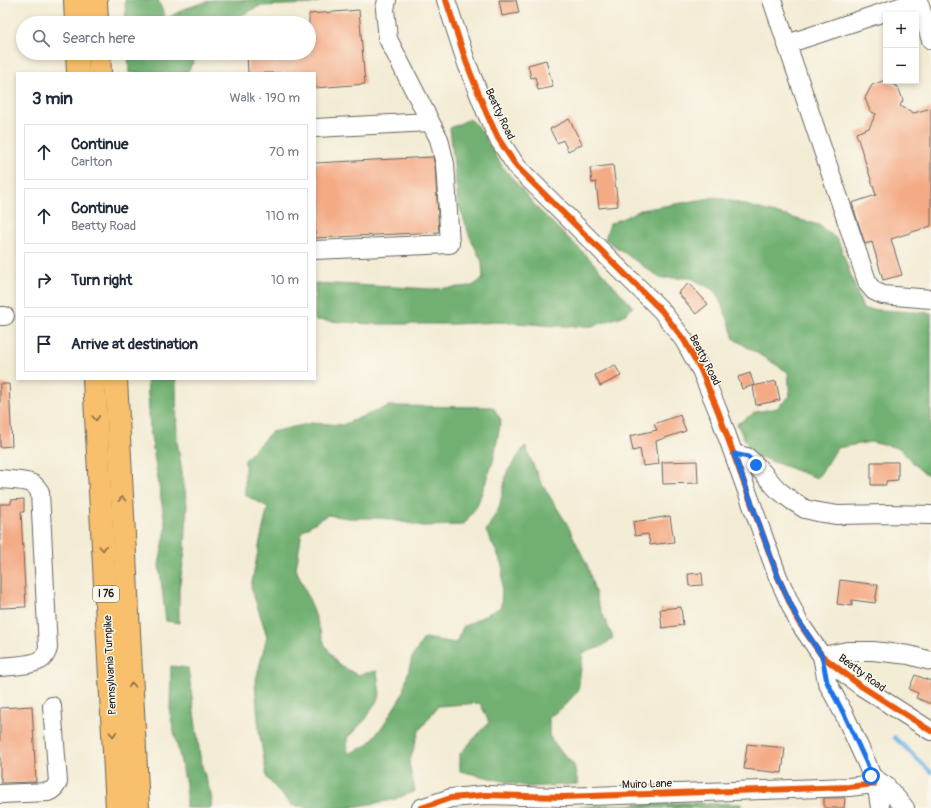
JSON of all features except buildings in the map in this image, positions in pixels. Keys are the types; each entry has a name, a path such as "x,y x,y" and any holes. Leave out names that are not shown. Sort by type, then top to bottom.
{"highway":[{"path":"75,0 76,16"},
{"path":"96,0 97,16"},
{"path":"77,60 78,72"},
{"path":"99,60 100,72"},
{"name":"Pennsylvania Turnpike","path":"94,380 117,808"},
{"name":"Pennsylvania Turnpike","path":"116,380 138,808"}],"street":[{"path":"316,250 450,244 445,164 439,139 388,39 385,8 387,0"},
{"name":"Beatty Road","path":"446,0 467,64 498,138 517,167 661,310 684,340 702,370 778,577 798,620 822,656 861,686 931,731"},
{"path":"772,0 868,284 874,291 883,295 931,299"},
{"path":"787,44 918,1 931,40"},
{"path":"316,128 430,122"},
{"path":"734,454 748,457 777,489 805,509 836,515 931,515"},
{"path":"0,479 27,482 37,487 40,492 48,648 44,657 36,663 0,667"},
{"path":"880,808 878,794 867,764 845,716 827,682 822,656 847,651 873,651 909,655 931,661"},
{"path":"0,794 48,792 54,788 58,782 52,706"},
{"path":"873,780 886,786 906,808"},
{"name":"Muiro Lane","path":"421,808 451,798 485,795 571,797 849,787 873,780"}],"green space":[{"path":"125,0 158,0 165,16 126,16"},
{"path":"212,0 324,0 311,4 260,6 240,16 171,16 184,9"},
{"path":"128,60 194,60 188,72 129,72"},
{"path":"470,119 480,129 502,166 539,210 588,257 633,307 625,315 594,326 558,326 502,322 453,324 372,324 316,320 316,283 433,289 472,286 483,279 482,262 470,237 458,203 450,128"},
{"path":"716,197 819,225 838,240 863,309 931,313 931,477 920,470 899,448 870,442 837,448 817,478 752,454 737,424 756,412 777,408 790,396 788,372 734,339 728,319 715,291 691,278 660,278 605,239 610,224 641,210"},
{"path":"147,380 176,380 177,441 187,503 185,551 179,589 179,623 166,621 159,565 166,529 150,430"},
{"path":"389,406 493,407 501,420 493,462 477,506 463,525 423,526 382,518 349,518 327,515 302,531 296,569 312,606 325,645 337,663 357,675 377,671 380,695 366,719 347,738 348,754 368,745 384,724 402,695 412,658 424,638 456,643 463,627 501,607 503,565 486,531 499,508 507,472 525,446 540,481 567,524 588,567 598,603 613,638 601,647 583,653 578,691 562,708 549,717 549,736 574,765 578,784 529,787 460,771 460,754 489,722 480,703 438,706 419,731 409,764 415,791 393,800 347,808 313,808 291,805 267,778 259,730 255,684 267,636 251,587 268,507 245,495 245,460 271,432 312,423 342,425"},
{"path":"171,666 188,668 201,763 212,798 211,808 186,808 186,784 170,714"},
{"path":"682,803 741,804 741,808 570,808 607,805"}],"waterway":[{"path":"894,737 931,772"}],"cycle path":[{"path":"446,0 467,64 486,112 498,138 517,167 661,310 684,340 701,370 718,411 778,577 798,621 822,656 861,686 931,731"},
{"path":"421,808 451,798 485,795 563,797 849,787 874,784"}],"route":[{"path":"756,465 748,457 734,454 778,577 798,620 822,656 827,682 845,716 871,776"}]}
